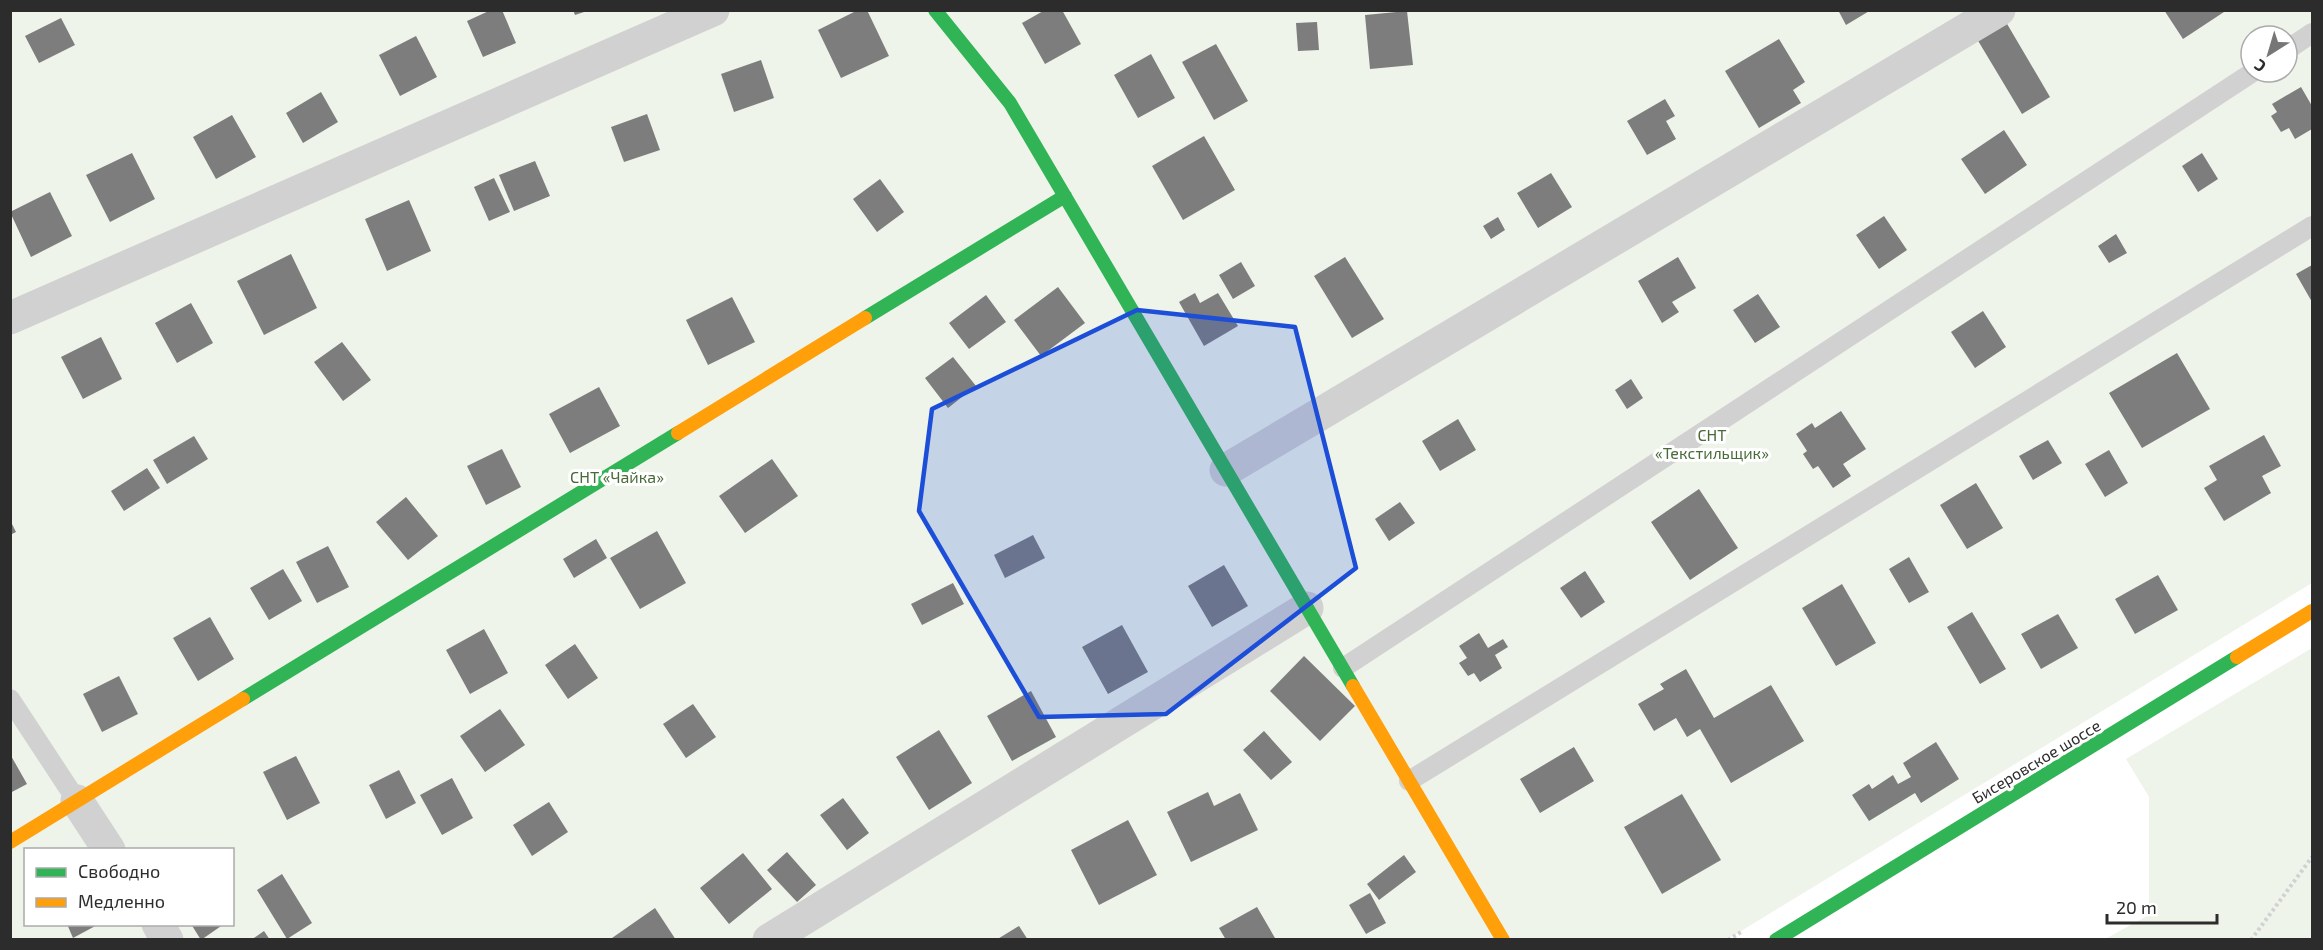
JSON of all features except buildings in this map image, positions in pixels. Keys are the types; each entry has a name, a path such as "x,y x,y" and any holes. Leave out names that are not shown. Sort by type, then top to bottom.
{"street":[{"path":"10,318 713,10"},
{"path":"935,10 1010,102 1503,939"},
{"path":"1226,470 1999,10"},
{"path":"10,842 1065,196"},
{"path":"769,939 1308,608"},
{"name":"Бисеровское шоссе","path":"1776,939 2313,611"},
{"path":"77,801 108,848"},
{"path":"159,926 167,939"}],"lane":[{"path":"2299,42 2313,33"},
{"path":"1343,668 2239,81"},
{"path":"1409,781 2313,226"},
{"path":"10,699 77,801"}],"path":[{"path":"2251,939 2313,857"}],"highlighted area":[{"path":"1137,310 1295,327 1356,568 1166,714 1039,717 919,511 932,409"}],"green space":[{"path":"10,11 2312,11 2312,583 1728,939 11,939"},
{"path":"2312,648 2312,939 2105,939 2149,915 2149,797 2126,759"}],"traffic: fast":[{"path":"935,10 1010,103 1353,686"},
{"path":"865,318 1065,196"},
{"path":"243,699 678,433"},
{"path":"1776,940 2237,657"}],"traffic: slow":[{"path":"678,433 865,318"},
{"path":"2237,657 2312,611"},
{"path":"1353,686 1503,940"},
{"path":"10,842 243,699"}],"park label":[{"name":"СНТ «Текстильщик»","path":"1712,443"},
{"name":"СНТ «Чайка»","path":"617,476"}]}
